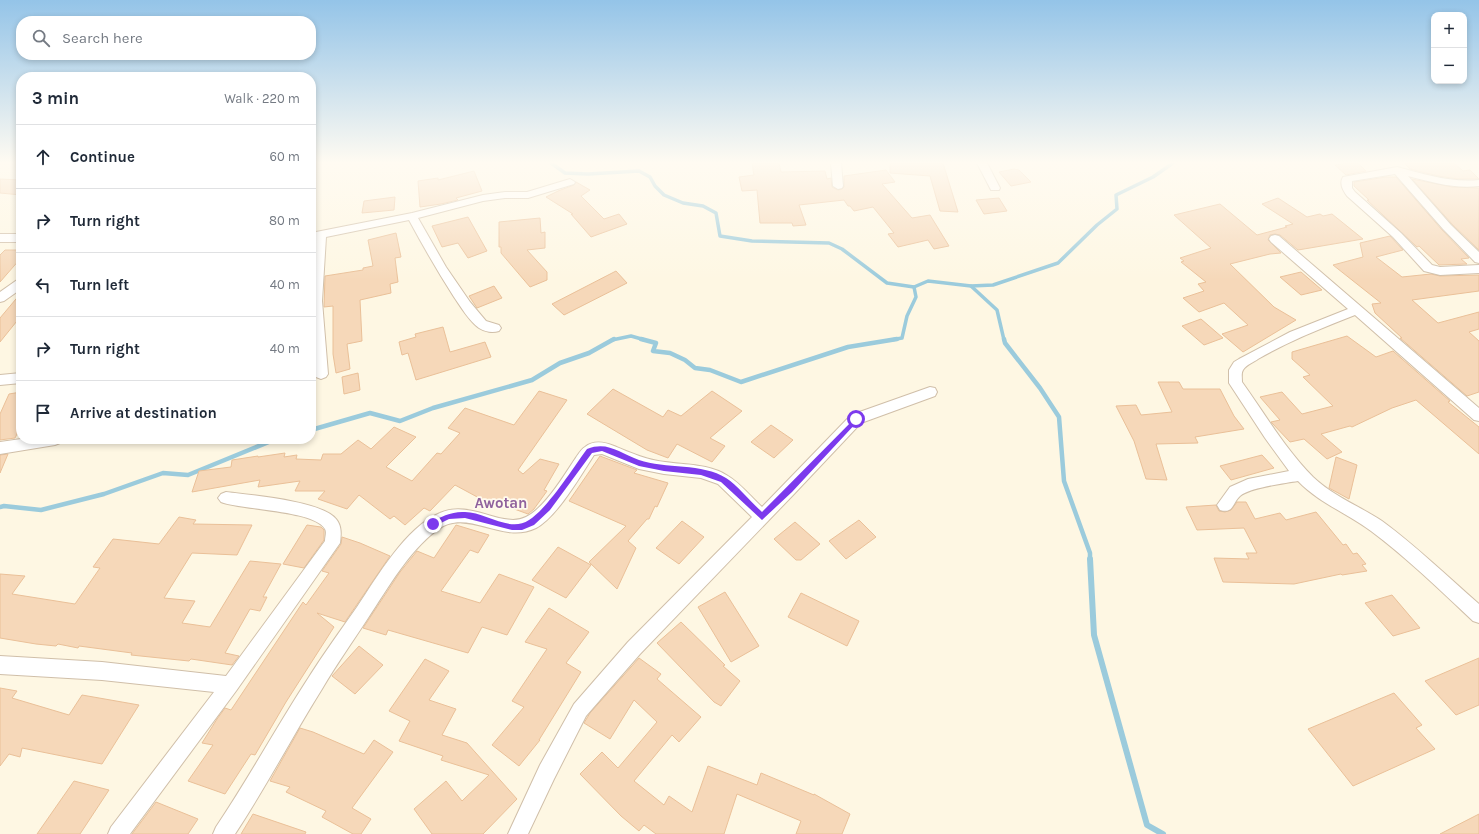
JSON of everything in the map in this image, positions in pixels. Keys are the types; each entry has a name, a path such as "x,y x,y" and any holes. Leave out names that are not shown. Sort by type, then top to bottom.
{"street":[{"path":"316,236 412,216 470,202"},
{"path":"1360,202 1397,235 1428,268 1440,271 1479,270"},
{"path":"1425,202 1479,259"},
{"path":"412,216 441,268 466,305 482,324 487,327 495,328"},
{"path":"0,238 16,238"},
{"path":"1275,239 1479,416"},
{"path":"0,298 16,287"},
{"path":"316,300 320,374"},
{"path":"1357,310 1312,326 1244,362 1236,369 1236,383 1284,452 1302,474 1322,494 1369,522 1402,546 1479,615"},
{"path":"0,380 16,378"},
{"path":"518,834 547,772 580,710 634,648 789,490 856,419 930,392"},
{"path":"0,448 24,444"},
{"path":"224,834 329,661 402,556 433,524 448,516 465,514 512,527 522,526 532,522 547,507 589,451 597,448 603,448 639,463 664,468 702,472 723,480 762,516"},
{"path":"1225,504 1235,491 1248,485 1302,474"},
{"path":"118,834 230,685 332,543 334,533 331,524 320,515 268,503 226,498"},
{"path":"0,665 102,671 230,685"}],"building":[{"path":"364,202 395,202 394,210 362,213"},
{"path":"420,202 450,202 441,204 420,207"},
{"path":"554,202 587,202 604,219 619,214 627,224 591,237 571,214 573,214"},
{"path":"758,202 827,202 799,205 806,225 793,226 792,223 760,223"},
{"path":"845,202 898,202 912,218 930,215 949,246 934,249 928,240 898,247 888,234 894,233 873,207 854,211 850,206 848,206"},
{"path":"937,202 955,202 958,212 940,211"},
{"path":"977,202 1001,202 1007,211 984,214"},
{"path":"1268,202 1284,202 1307,217 1320,214 1323,216 1332,214 1363,239 1298,250 1280,235 1275,234 1270,235 1268,240 1281,253 1270,254 1230,264 1274,307 1296,320 1243,352 1222,334 1248,325 1224,303 1199,312 1183,298 1204,291 1198,284 1206,282 1181,262 1184,261 1180,258 1211,248 1174,215 1220,204 1257,235 1293,224 1262,204"},
{"path":"1369,202 1418,202 1469,258 1461,259 1467,264 1439,265 1419,246 1417,247"},
{"path":"1432,202 1479,202 1479,250 1452,224"},
{"path":"468,217 487,251 468,258 458,243 442,247 432,226"},
{"path":"540,218 541,233 545,232 545,248 527,250 547,272 547,280 530,287 501,253 501,247 499,247 499,222"},
{"path":"396,233 401,257 395,258 398,282 390,284 391,293 360,300 362,341 347,344 350,369 336,373 333,354 333,306 324,307 325,276 363,270 363,268 373,266 368,240"},
{"path":"1390,236 1403,250 1376,257 1402,277 1431,274 1440,276 1479,275 1479,291 1412,300 1438,323 1479,312 1479,329 1469,332 1479,341 1479,392 1467,396 1400,338 1402,338 1375,313 1372,304 1381,303 1333,265 1363,257 1360,243"},
{"path":"5,250 16,250 16,264 0,282 0,255"},
{"path":"616,271 627,283 564,315 552,304"},
{"path":"1301,272 1322,290 1301,295 1280,277"},
{"path":"494,286 502,298 477,308 469,296"},
{"path":"16,299 16,322 0,342 0,318"},
{"path":"1201,319 1223,338 1204,345 1182,326"},
{"path":"443,327 450,352 485,342 491,357 416,380 408,353 402,355 399,342 416,337 415,334"},
{"path":"1347,336 1376,357 1393,351 1450,401 1448,402 1479,427 1479,454 1416,400 1392,408 1352,427 1350,426 1321,434 1342,452 1327,459 1304,439 1290,442 1271,422 1280,420 1260,397 1282,392 1302,414 1333,406 1303,377 1310,375 1292,359 1292,352"},
{"path":"358,373 360,390 344,394 342,377"},
{"path":"1158,382 1179,382 1183,389 1220,389 1234,416 1244,429 1195,437 1198,443 1156,444 1167,480 1146,479 1134,441 1116,406 1136,405 1141,415 1172,412"},
{"path":"613,389 663,417 668,410 681,416 712,391 742,411 710,438 725,446 712,462 677,444 668,458 647,450 587,414"},
{"path":"539,391 567,400 518,470 523,474 540,459 559,464 544,490 547,491 534,509 528,514 495,502 492,505 455,485 430,511 424,508 405,525 394,516 390,519 359,495 347,509 318,499 325,491 295,491 300,481 258,487 260,480 192,492 199,471 231,467 232,460 285,453 284,457 297,455 296,459 321,460 323,454 341,454 358,440 371,449 394,427 416,437 386,467 412,481 437,453 441,454 460,433 448,428 465,408 514,425"},
{"path":"16,393 16,436 15,438 0,440 0,414 9,394"},
{"path":"771,425 793,440 774,458 751,442"},
{"path":"8,454 0,473 0,455"},
{"path":"1262,455 1274,468 1231,480 1220,466"},
{"path":"600,456 637,470 634,473 668,483 657,507 655,506 649,519 647,519 628,541 636,548 617,589 589,562 626,526 569,501"},
{"path":"1336,457 1357,465 1349,499 1329,488"},
{"path":"1237,502 1246,502 1255,519 1280,513 1286,520 1316,512 1343,545 1346,544 1353,554 1357,553 1366,564 1362,565 1367,571 1341,574 1294,584 1223,582 1214,558 1249,559 1246,553 1257,553 1244,528 1197,530 1186,507 1216,505 1219,511 1225,512 1231,510"},
{"path":"179,517 196,520 193,524 252,525 237,555 192,553 164,598 195,601 182,623 210,627 250,561 281,564 263,597 267,597 260,611 250,609 225,653 239,656 232,665 191,659 189,661 131,655 132,653 79,646 78,648 58,644 56,646 36,644 0,638 0,574 25,576 12,594 75,604 100,568 93,567 113,539 159,544"},
{"path":"859,520 876,537 846,559 829,541"},
{"path":"682,521 704,537 679,564 656,548"},
{"path":"795,522 820,544 801,560 796,560 774,539"},
{"path":"307,525 321,527 324,530 324,540 304,568 283,564"},
{"path":"456,525 489,535 478,553 470,550 441,591 480,603 499,574 534,587 507,635 482,627 468,653 388,630 386,635 363,628 400,572 417,551 434,558"},
{"path":"342,537 390,556 345,622 317,613 334,627 286,702 255,755 251,754 225,794 188,781 213,745 202,743 217,719 225,708 231,710 303,602 306,605 329,573 322,571 341,544"},
{"path":"558,547 591,565 566,598 532,580"},
{"path":"725,592 759,646 731,662 698,607"},
{"path":"801,593 859,621 847,646 788,617"},
{"path":"1392,595 1420,628 1393,636 1365,603"},
{"path":"549,608 589,632 566,663 581,672 540,740 519,766 492,745 524,707 512,701 547,649 525,642"},
{"path":"681,622 725,665 723,666 740,681 721,706 714,702 657,643"},
{"path":"359,646 383,665 355,694 332,676"},
{"path":"639,658 661,674 657,679 701,717 679,742 672,735 634,781 664,805 669,796 692,812 708,766 757,785 761,773 814,794 850,814 842,834 796,834 801,821 737,794 724,834 656,834 644,825 639,831 621,816 580,774 602,752 618,768 657,722 634,700 610,739 584,723 590,713"},
{"path":"1479,658 1479,705 1456,715 1425,681"},
{"path":"425,659 449,671 429,700 456,709 442,735 467,743 517,799 483,834 432,834 414,809 446,781 462,801 489,775 441,760 443,756 399,741 410,721 389,711"},
{"path":"0,688 17,691 12,698 69,715 82,695 139,705 102,764 22,748 20,757 9,754 0,766"},
{"path":"1394,693 1422,725 1416,728 1435,749 1353,786 1308,729"},
{"path":"300,728 364,754 374,740 393,752 352,808 371,819 361,834 353,834 322,817 326,811 286,792 290,787 270,781"},
{"path":"74,781 109,790 80,834 37,834"},
{"path":"156,802 198,819 188,834 132,834"},
{"path":"253,814 306,832 305,834 241,834"},
{"path":"1479,814 1479,834 1440,834"}],"waterway":[{"path":"680,202 703,206 716,213 720,236 752,241 829,243 842,249 887,283 914,287"},
{"path":"971,286 993,285 1058,263 1097,225 1117,209 1116,202"},
{"path":"914,287 928,281 971,286"},
{"path":"971,286 997,310 1004,340"},
{"path":"892,340 902,338 907,316 916,297 914,287"},
{"path":"612,340 631,336 645,340"},
{"path":"641,339 656,343 653,351 670,353 685,360 695,368 710,370 741,382 848,347 892,340"},
{"path":"892,340 897,339"},
{"path":"1004,339 1005,343 1040,388 1059,417 1064,481 1090,553 1090,559"},
{"path":"316,429 370,413 400,421 433,408 532,380 560,363 589,353 612,340"},
{"path":"0,507 4,506 41,510 104,494 163,473 188,475 264,444"},
{"path":"1090,559 1094,635 1147,825 1163,834"}],"district":[{"name":"Awotan","path":"501,503"}],"route":[{"path":"433,524 448,516 465,514 512,527 522,526 532,522 547,507 589,451 597,448 603,448 639,463 664,468 702,472 723,480 762,516 789,490 856,419"}]}
